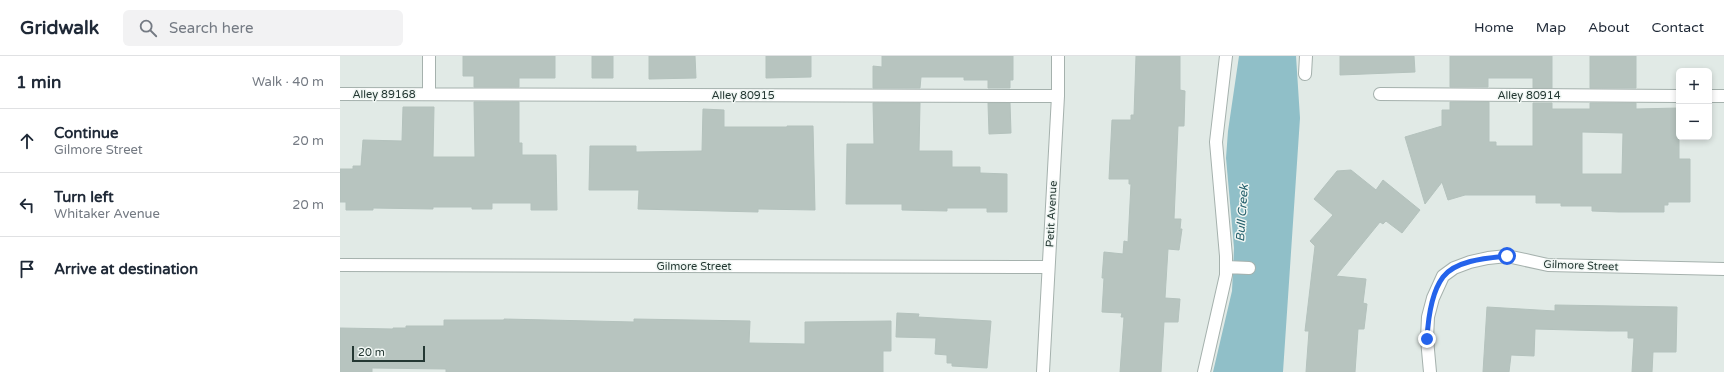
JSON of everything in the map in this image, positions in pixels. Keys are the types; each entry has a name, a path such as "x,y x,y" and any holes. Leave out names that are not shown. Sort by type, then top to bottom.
{"street":[{"path":"429,56 429,94"},
{"name":"Petit Avenue","path":"1043,372 1058,96 1058,56"},
{"path":"1204,372 1226,275 1216,142 1226,56"},
{"path":"1305,74 1306,56"},
{"name":"Alley 89168","path":"340,94 429,94"},
{"name":"Alley 80915","path":"429,94 1058,96"},
{"name":"Alley 80914","path":"1380,94 1676,96"},
{"path":"1712,96 1724,96"},
{"name":"Gilmore Street","path":"1430,372 1427,339 1428,317 1433,298 1443,276 1454,268 1470,262 1507,256 1548,265 1724,268"},
{"name":"Gilmore Street","path":"340,265 1048,267"},
{"path":"1226,267 1249,268"}],"water":[{"name":"Bull Creek","path":"1239,56 1296,56 1300,118 1283,372 1213,372 1232,291 1234,248 1226,158 1228,131"}],"building":[{"path":"463,56 555,56 555,78 519,78 519,87 474,87 474,76 463,76"},
{"path":"592,56 613,56 613,78 592,78"},
{"path":"649,56 695,56 696,78 649,79"},
{"path":"766,56 811,56 811,77 766,78"},
{"path":"882,56 1013,56 1013,80 1010,80 1010,88 988,88 988,80 964,80 964,77 921,77 920,88 873,88 873,66 882,67"},
{"path":"1136,56 1180,56 1180,90 1185,91 1184,126 1178,126 1174,219 1181,219 1180,229 1182,229 1179,250 1168,249 1165,298 1180,299 1178,322 1164,322 1161,372 1120,372 1124,317 1121,317 1122,313 1102,312 1104,252 1123,254 1124,241 1128,242 1131,184 1129,184 1129,179 1109,179 1112,120 1131,120 1131,115 1134,115"},
{"path":"1340,56 1414,56 1415,72 1340,75"},
{"path":"1450,56 1552,56 1552,88 1533,88 1533,78 1488,78 1488,87 1450,87"},
{"path":"1590,56 1636,56 1636,88 1590,88"},
{"path":"474,102 519,102 519,143 522,143 522,155 556,155 557,210 531,210 531,203 492,203 492,209 472,209 472,207 433,207 433,209 373,208 373,210 346,210 346,202 340,202 340,169 353,169 353,166 361,166 363,140 402,141 403,107 434,107 433,157 475,157"},
{"path":"1450,102 1489,102 1489,142 1496,142 1496,146 1533,146 1533,103 1552,103 1552,109 1590,109 1590,103 1636,103 1636,109 1676,108 1676,140 1679,140 1679,159 1690,159 1690,202 1668,202 1668,205 1664,205 1664,212 1619,212 1592,211 1592,206 1561,206 1561,203 1536,203 1536,195 1465,195 1448,200 1442,182 1425,204 1405,137 1442,126 1442,110 1450,110","holes":["1582,132 1623,133 1622,174 1582,174"]},
{"path":"873,103 920,103 919,151 952,151 952,167 980,167 980,173 1007,174 1007,212 987,212 987,208 947,208 947,211 902,210 902,204 846,204 847,144 874,144"},
{"path":"988,103 1010,103 1011,133 989,134"},
{"path":"703,109 724,110 724,127 813,126 815,210 758,209 758,212 638,209 639,190 589,190 590,146 636,146 636,152 702,151"},
{"path":"1351,170 1376,190 1383,180 1420,210 1402,233 1386,221 1383,224 1380,222 1336,276 1366,279 1363,303 1367,304 1364,329 1358,329 1355,372 1306,372 1309,331 1305,331 1315,246 1310,241 1333,215 1314,199 1337,171"},
{"path":"1555,305 1677,307 1676,352 1653,352 1652,372 1632,372 1634,338 1628,338 1628,331 1535,329 1534,356 1511,355 1509,372 1483,372 1487,307 1555,311"},
{"path":"897,313 919,314 918,317 991,321 987,368 952,366 952,363 947,363 947,355 935,354 936,338 896,337"},
{"path":"504,319 634,322 634,319 750,321 749,343 805,344 805,322 891,321 891,351 883,351 883,372 446,372 446,369 372,368 372,372 340,372 340,328 393,329 406,328 406,326 444,326 444,320"}],"route":[{"path":"1427,339 1428,317 1433,298 1443,276 1454,268 1470,262 1507,256"}]}
